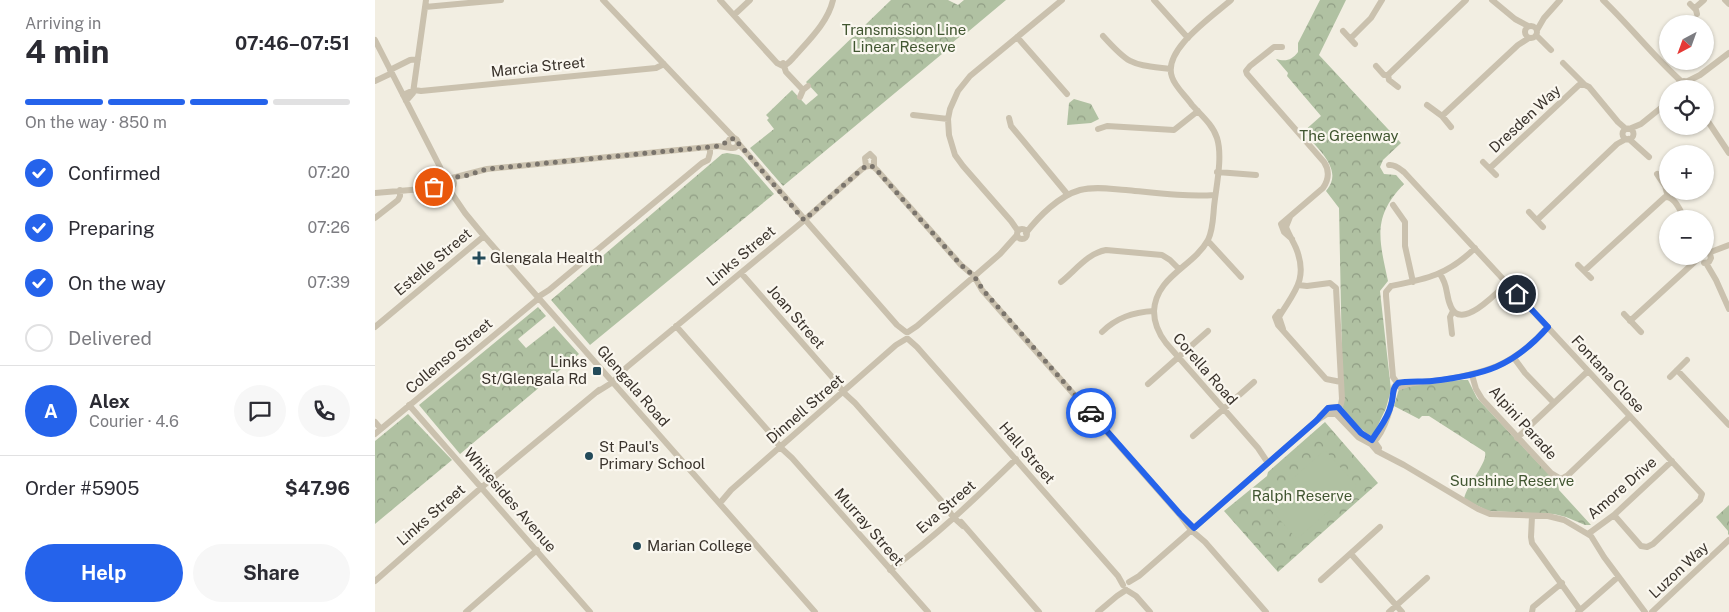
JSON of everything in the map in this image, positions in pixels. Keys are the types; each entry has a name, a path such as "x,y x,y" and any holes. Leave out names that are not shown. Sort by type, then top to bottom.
{"street":[{"path":"405,98 412,96 414,90 425,3 501,0"},
{"path":"603,0 725,129 733,143"},
{"path":"720,0 771,55 784,65 791,77 804,91"},
{"path":"733,15 750,0"},
{"path":"784,65 807,43 825,18 833,0"},
{"path":"1021,233 958,160 949,135 948,119 954,98 970,76 1062,0"},
{"path":"1154,0 1189,38"},
{"path":"1231,0 1178,48 1174,54 1170,69 1174,83 1211,127 1217,138 1219,146 1215,197 1212,230 1208,241 1241,277"},
{"path":"1343,30 1353,41 1382,0"},
{"path":"1388,75 1466,0"},
{"path":"1492,0 1551,50"},
{"path":"1442,116 1518,44 1560,0"},
{"path":"1603,0 1676,80"},
{"path":"1694,9 1704,0"},
{"path":"1725,0 1729,4"},
{"path":"1103,36 1121,56 1130,62 1170,69"},
{"path":"1017,37 1067,94"},
{"name":"Glengala Road","path":"375,40 465,213 815,612"},
{"path":"1282,47 1274,47 1257,62 1251,71 1255,83 1321,158 1329,171 1325,186 1291,216 1286,227 1300,260 1299,282 1293,298 1277,314 1275,320 1329,380 1341,379"},
{"path":"1691,80 1700,76 1729,53"},
{"path":"375,81 409,61 418,59"},
{"path":"1563,63 1585,85"},
{"name":"Marcia Street","path":"414,90 421,91 656,68 664,64"},
{"path":"1376,66 1384,75 1388,75"},
{"path":"1388,75 1392,84 1399,88"},
{"path":"1697,80 1700,76"},
{"name":"Dresden Way","path":"1490,168 1579,85 1589,87 1628,134"},
{"path":"1427,105 1442,116 1451,127"},
{"path":"1537,220 1628,134 1659,109"},
{"path":"1098,129 1107,126 1174,130 1198,112"},
{"path":"913,115 948,119"},
{"path":"1009,118 1011,126 1068,195"},
{"path":"1714,130 1729,153"},
{"path":"1628,134 1644,154 1649,157"},
{"name":"Hall Street","path":"449,183 487,169 719,146 733,143 747,154 1150,612"},
{"name":"Collenso Street","path":"375,434 709,158 708,147"},
{"name":"Dresden Way","path":"1483,162 1496,175"},
{"name":"Fontana Close","path":"1389,166 1392,164 1404,172 1703,495 1682,518 1647,547 1641,546 1614,515"},
{"name":"Links Street","path":"375,581 482,488 870,166 972,278"},
{"path":"1217,172 1256,175"},
{"path":"375,193 434,187 449,183"},
{"name":"Dinnell Street","path":"718,502 1021,233 1068,195 1079,190 1098,188 1215,197"},
{"path":"375,218 392,205 397,191"},
{"path":"1585,271 1662,200"},
{"path":"1393,205 1405,222 1405,246 1413,282"},
{"path":"1529,212 1543,227"},
{"name":"Estelle Street","path":"375,327 484,236"},
{"name":"Corella Road","path":"1208,241 1201,250 1165,282 1156,300 1155,322 1161,336 1178,357 1270,461"},
{"path":"1714,254 1729,245"},
{"path":"1373,442 1383,426 1398,384 1394,369 1386,292 1391,286 1440,274 1459,263 1475,248"},
{"path":"1061,282 1091,256 1106,250 1162,256 1171,260 1179,269"},
{"path":"1578,265 1591,278"},
{"path":"1630,321 1693,265"},
{"path":"1708,265 1729,309"},
{"name":"Joan Street","path":"741,273 1039,612"},
{"path":"1440,274 1446,283 1453,311 1461,314 1479,308 1507,283"},
{"path":"972,278 1266,612"},
{"path":"1299,282 1321,285 1332,289 1336,299 1341,379 1337,409 1358,437 1373,442 1377,451 1483,512 1490,514 1548,516 1560,519 1588,534 1645,612"},
{"path":"1102,332 1114,322 1126,316 1139,312 1155,311"},
{"path":"1452,334 1450,317 1453,311"},
{"path":"1624,314 1641,332"},
{"name":"Murray Street","path":"676,326 928,612"},
{"path":"1398,384 1473,375 1501,365 1534,343 1548,327"},
{"path":"1148,384 1209,331"},
{"path":"1514,358 1525,373 1554,403"},
{"path":"1670,377 1687,360"},
{"path":"1677,370 1729,425"},
{"path":"1517,438 1588,371"},
{"name":"Alpini Parade","path":"1473,375 1476,389 1482,400 1551,473 1561,478 1568,475 1630,416"},
{"path":"1193,436 1255,382"},
{"name":"Whitesides Avenue","path":"409,405 590,612"},
{"path":"1098,612 1316,421 1337,409"},
{"path":"375,422 381,429"},
{"name":"Eva Street","path":"892,571 1017,461"},
{"name":"Amore Drive","path":"1588,534 1614,515 1672,461"},
{"path":"1532,516 1532,543 1562,583 1579,611 1618,577"},
{"path":"1321,580 1381,527"},
{"name":"Luzon Way","path":"1652,612 1727,543"},
{"path":"466,612 537,550"},
{"path":"1351,554 1402,612"},
{"path":"1389,612 1427,578"},
{"path":"1532,612 1533,607 1562,583"}],"green space":[{"name":"Transmission Line Linear Reserve","path":"891,0 948,0 958,5 964,0 1006,0 963,36 953,42 954,44 783,186 750,148 774,129 767,120 769,118 766,115 792,90 806,105 818,95 806,82"},
{"name":"The Greenway","path":"1320,0 1346,0 1319,55 1401,143 1383,160 1380,167 1384,174 1396,175 1404,184 1387,207 1381,229 1382,253 1388,281 1380,291 1391,390 1386,408 1372,438 1351,420 1343,408 1339,208 1326,191 1331,183 1331,167 1321,152 1303,132 1321,116 1287,76 1288,73 1276,59 1289,60 1298,52 1298,43"},
{"path":"1074,99 1091,104 1099,119 1091,123 1067,125 1069,103"},
{"path":"727,153 742,157 774,194 590,345 551,300 722,154"},
{"path":"538,307 546,316 518,339 526,348 554,326 579,354 460,454 419,405"},
{"name":"Sunshine Reserve","path":"1468,380 1477,398 1558,484 1559,490 1591,525 1585,525 1554,514 1488,511 1464,499 1483,462 1485,452 1429,416 1422,416 1419,419 1394,406 1399,389 1416,385"},
{"path":"408,414 452,460 375,524 375,441"},
{"name":"Ralph Reserve","path":"1325,422 1378,483 1278,572 1224,511 1267,476 1268,472"},
{"path":"1325,450 1357,486 1297,539 1265,503"},
{"path":"1729,505 1728,535 1728,531 1716,517"}],"way so far":[{"path":"434,187 440,185 447,178 465,176 487,169 719,146 734,138 804,220 862,169 866,166 874,167 961,265 974,276 983,290 1091,413"}],"place":[{"name":"Glengala Health","path":"479,258"},
{"name":"Links St/Glengala Rd","path":"597,371"},
{"name":"St Paul's Primary School","path":"589,456"},
{"name":"Marian College","path":"637,546"}],"route":[{"path":"1091,413 1194,528 1316,421 1328,408 1338,407 1361,433 1372,440 1383,426 1391,406 1394,387 1398,383 1419,383 1473,375 1501,365 1521,354 1548,327 1517,294"}]}
